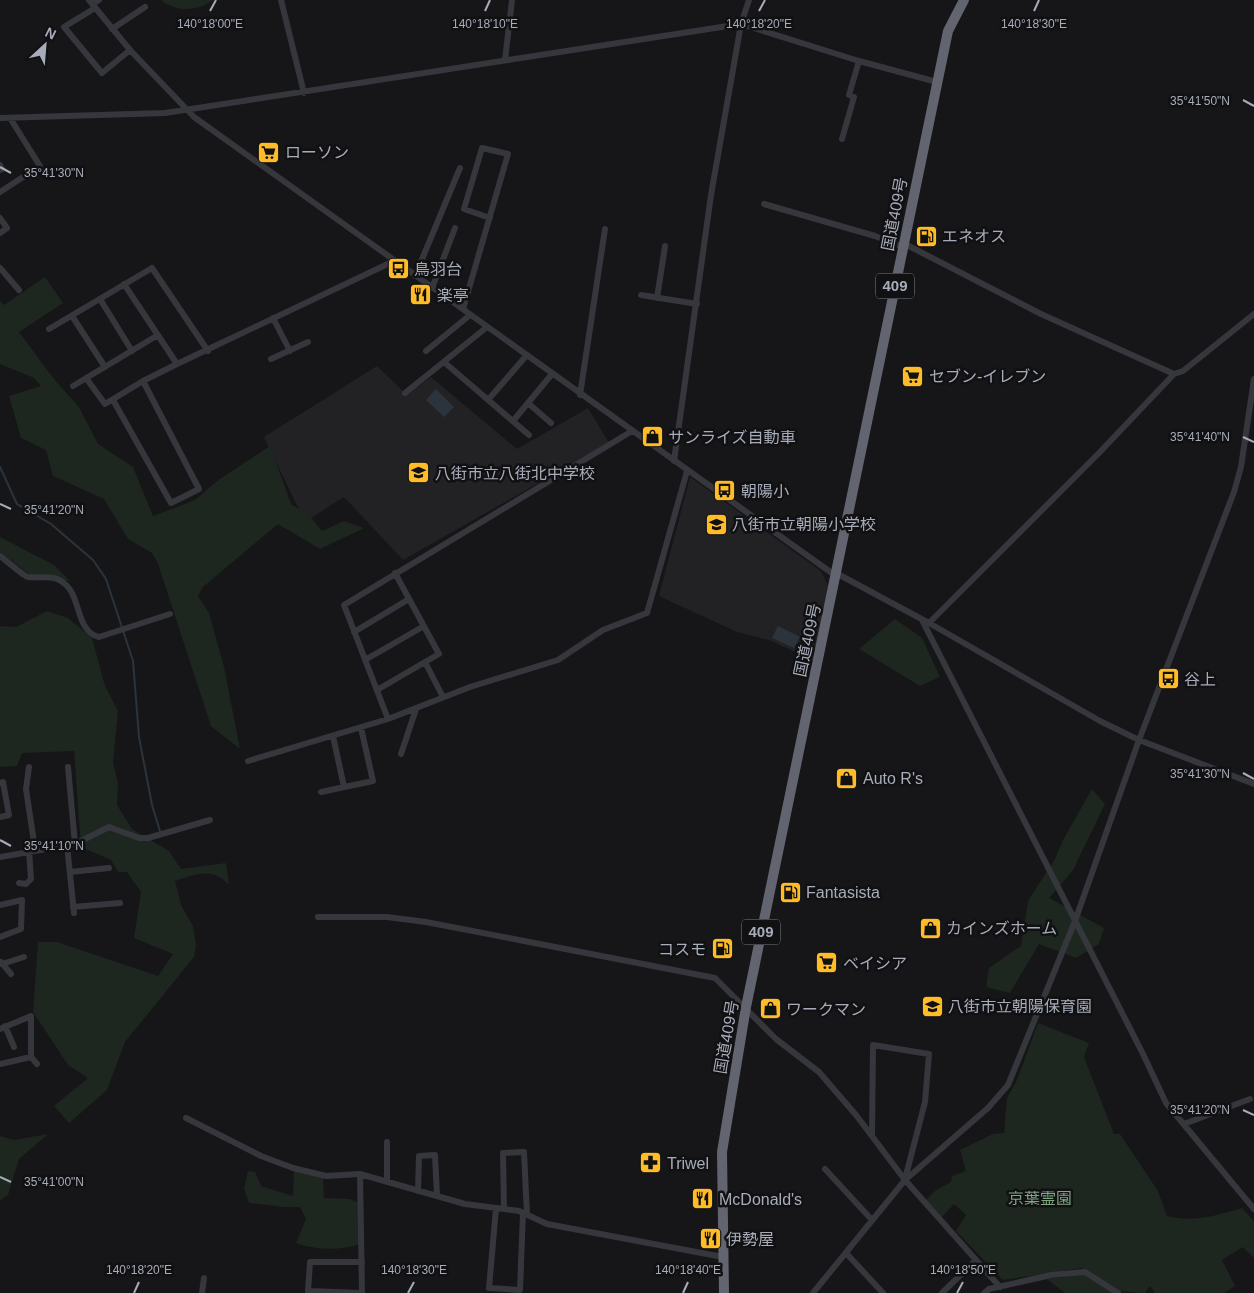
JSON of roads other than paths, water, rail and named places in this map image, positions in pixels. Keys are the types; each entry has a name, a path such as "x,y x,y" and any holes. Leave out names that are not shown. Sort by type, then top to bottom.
{"highway":[{"name":"国道409号","path":"724,1293 722,1152 745,1011 937,82 948,32 964,0"}],"street":[{"path":"99,0 64,27 102,73 130,50"},
{"path":"280,0 304,93"},
{"path":"505,60 512,0"},
{"path":"674,461 711,195 741,24 749,0"},
{"path":"92,4 130,50 184,109 580,395 836,575 929,623 1100,721 1139,740 1254,784"},
{"path":"112,29 145,7"},
{"path":"0,118 165,112 304,93 741,24 859,61 937,82"},
{"path":"842,139 854,97 848,95 859,61"},
{"path":"0,192 40,166 10,118"},
{"path":"462,309 490,218 508,154 482,148 464,209 490,218"},
{"path":"0,165 2,169 0,170"},
{"path":"415,276 460,168"},
{"path":"764,204 903,245 1041,314 1174,374"},
{"path":"0,218 7,228 0,233"},
{"path":"432,288 455,228"},
{"path":"580,395 605,230"},
{"path":"657,298 665,246"},
{"path":"86,378 105,404 143,381 177,364 208,351 394,261"},
{"path":"0,268 19,290"},
{"path":"50,329 152,268 208,351"},
{"path":"124,284 177,364"},
{"path":"641,295 696,304"},
{"path":"100,298 132,351"},
{"path":"426,351 470,314"},
{"path":"929,623 1099,454 1174,374 1184,371 1254,314"},
{"path":"72,316 105,368"},
{"path":"273,318 290,350"},
{"path":"405,393 487,327"},
{"path":"73,386 158,335"},
{"path":"270,360 308,342"},
{"path":"488,400 526,356"},
{"path":"444,362 529,435"},
{"path":"512,421 552,374"},
{"path":"813,1293 905,1180 988,1108 1008,1085 1075,920 1139,740 1234,492 1242,460 1254,379"},
{"path":"112,400 171,503 199,489 143,381"},
{"path":"528,403 552,423"},
{"path":"388,720 344,605 632,431"},
{"path":"248,761 388,720 443,698 558,660 603,630 647,613 687,471"},
{"path":"1,558 24,575 52,577 66,584 86,629 93,636 99,637 170,614"},
{"path":"377,690 439,654 395,573"},
{"path":"354,632 409,599"},
{"path":"922,620 1166,1103 1253,1205"},
{"path":"365,660 424,626"},
{"path":"425,662 443,698"},
{"path":"401,754 416,709"},
{"path":"321,792 372,781 361,728"},
{"path":"333,736 344,787"},
{"path":"68,766 75,844"},
{"path":"19,883 26,884 32,880 32,850 26,789 29,767"},
{"path":"0,783 4,782 10,815 0,817"},
{"path":"0,857 75,844 109,828 139,838 148,838 210,820"},
{"path":"67,845 73,910 120,903"},
{"path":"70,872 109,868"},
{"path":"0,905 22,900 21,929 0,937"},
{"path":"318,917 387,917 426,922 715,978 745,1011 776,1039 818,1072 872,1136 905,1180 1000,1287"},
{"path":"11,974 1,962 24,957"},
{"path":"14,1047 3,1027 31,1016 31,1057 37,1064"},
{"path":"872,1136 873,1045 929,1054 925,1102 905,1180"},
{"path":"0,1064 31,1057"},
{"path":"1184,1124 1250,1099"},
{"path":"186,1118 261,1156 293,1168 326,1176 360,1174 465,1204 525,1214 547,1224 723,1257"},
{"path":"387,1142 387,1182"},
{"path":"496,1208 489,1288 520,1290 525,1214 524,1152 503,1153 504,1209"},
{"path":"418,1191 419,1156 435,1154 437,1196"},
{"path":"825,1169 872,1220"},
{"path":"360,1174 362,1262 362,1293 308,1291 310,1262 362,1262"},
{"path":"846,1253 883,1293"},
{"path":"942,1293 976,1260"},
{"path":"984,1293 1000,1287 1051,1275 1085,1272 1118,1293"},
{"path":"202,1293 204,1278"}],"waterway":[{"path":"0,467 17,504 51,524 93,560 106,579 133,661 139,737 152,805 160,831"}],"place":[{"name":"ローソン","path":"269,152"},
{"name":"エネオス","path":"926,236"},
{"name":"鳥羽台","path":"398,269"},
{"name":"楽亭","path":"421,295"},
{"name":"セブン-イレブン","path":"913,376"},
{"name":"サンライズ自動車","path":"652,437"},
{"name":"八街市立八街北中学校","path":"419,473"},
{"name":"朝陽小","path":"725,491"},
{"name":"八街市立朝陽小学校","path":"716,524"},
{"name":"谷上","path":"1168,679"},
{"name":"Auto R's","path":"847,778"},
{"name":"Fantasista","path":"790,892"},
{"name":"カインズホーム","path":"930,928"},
{"name":"コスモ","path":"722,949"},
{"name":"ベイシア","path":"827,963"},
{"name":"八街市立朝陽保育園","path":"932,1006"},
{"name":"ワークマン","path":"770,1009"},
{"name":"Triwel","path":"651,1163"},
{"name":"McDonald's","path":"703,1199"},
{"name":"伊勢屋","path":"710,1239"}],"park label":[{"name":"京葉霊園","path":"1040,1198"}]}
